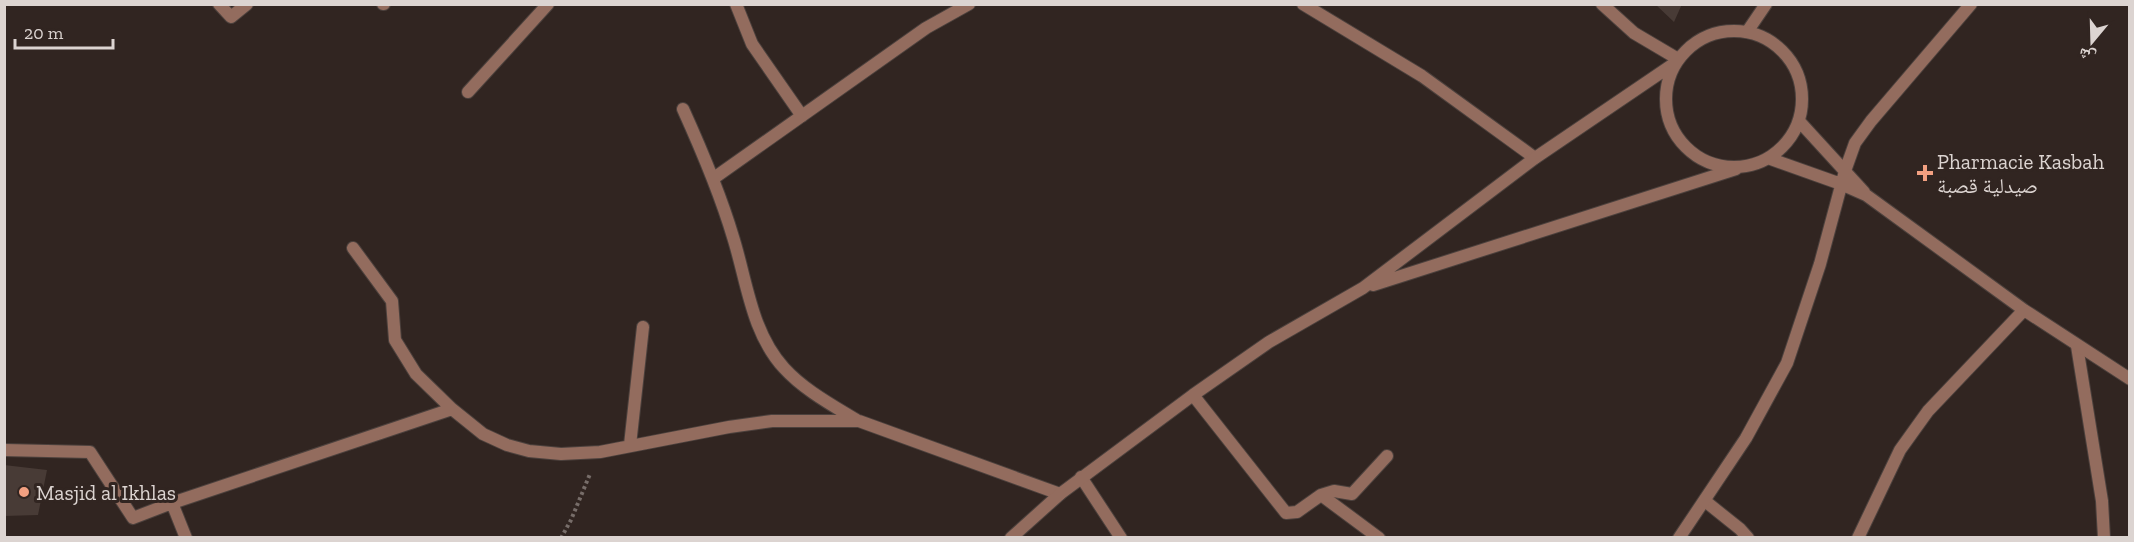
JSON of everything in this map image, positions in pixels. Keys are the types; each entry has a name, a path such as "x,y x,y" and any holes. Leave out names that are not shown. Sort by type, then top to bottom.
{"street":[{"path":"219,4 231,17 247,4"},
{"path":"468,92 548,4"},
{"path":"736,4 752,44 802,116"},
{"path":"1303,4 1422,76 1535,158"},
{"path":"1602,4 1634,33 1677,61"},
{"path":"1747,32 1766,4"},
{"path":"1679,537 1746,438 1787,363 1820,264 1845,171 1856,143 1871,121 1971,4"},
{"path":"714,178 926,28 963,6"},
{"path":"1011,537 1081,477 1193,395 1269,342 1363,288 1535,158 1677,61 1691,45 1708,35 1727,31 1747,32 1765,38 1781,49 1793,65 1800,82 1803,102 1799,121 1787,143 1768,158 1363,288"},
{"path":"1677,61 1667,83 1666,106 1671,127 1684,146 1702,159 1723,166 1746,166"},
{"path":"683,109 714,178 734,237 753,313 766,343 784,368 808,389 859,421 1060,494"},
{"path":"1799,121 1866,195"},
{"path":"1768,158 1866,195 2024,310 2130,379"},
{"path":"353,248 392,301 395,340 416,374 452,409 483,434 507,445 529,451 561,454 600,452 772,420 859,421"},
{"path":"1858,537 1900,450 1928,411 2024,310"},
{"path":"630,445 643,327"},
{"path":"2077,346 2102,501 2104,537"},
{"path":"1193,395 1286,513 1297,512 1321,495 1334,490 1352,494 1387,456"},
{"path":"4,450 90,452 132,518 452,409"},
{"path":"1081,477 1121,537"},
{"path":"1321,495 1379,537"},
{"path":"1705,501 1748,537"},
{"path":"172,503 186,537"}],"path":[{"path":"561,537 571,520 600,452"}],"building":[{"path":"1655,4 1682,4 1674,22"},
{"name":"Masjid al Ikhlas","path":"4,465 47,470 38,515 4,516"}],"place":[{"name":"Pharmacie Kasbah صيدلية قصبة","path":"1925,173"},
{"name":"Masjid al Ikhlas","path":"24,492"}]}
